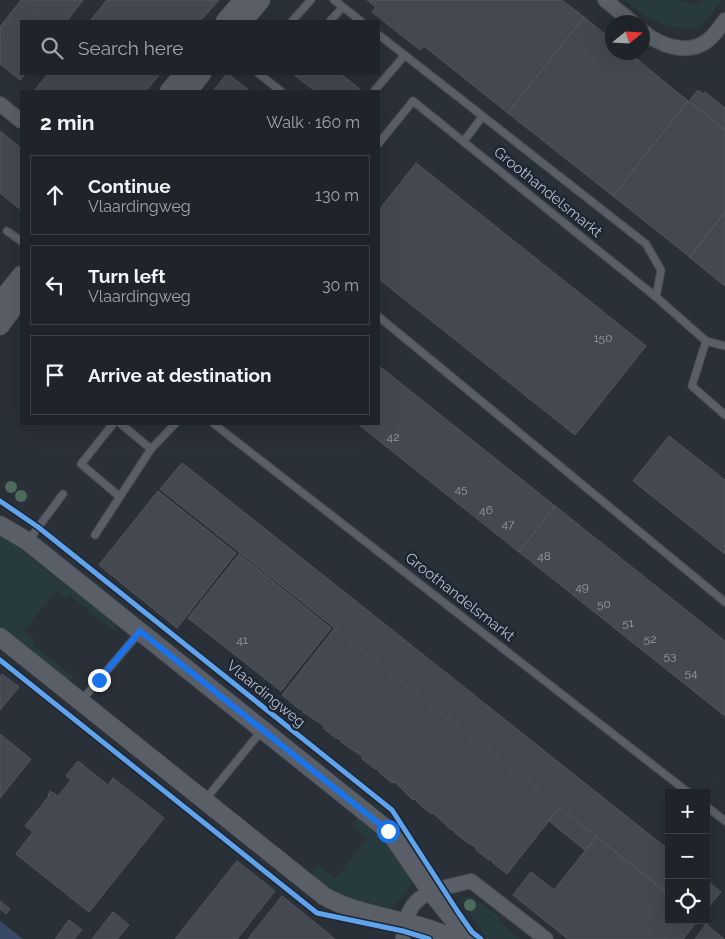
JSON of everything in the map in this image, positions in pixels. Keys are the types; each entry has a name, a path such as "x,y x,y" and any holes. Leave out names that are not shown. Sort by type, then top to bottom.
{"street":[{"path":"227,20 242,0"},
{"path":"245,20 261,0"},
{"path":"605,0 623,15"},
{"path":"650,37 682,49 707,42 725,20"},
{"path":"170,90 182,75"},
{"path":"189,90 201,75"},
{"path":"0,104 20,119"},
{"path":"0,302 20,286"},
{"path":"0,326 20,286"},
{"name":"Vlaardingweg","path":"0,525 27,541 388,831 431,892 469,939"},
{"path":"0,637 324,896 344,907 403,931 437,930 454,939"},
{"path":"403,931 414,902 431,892 471,881 546,939"}],"lane":[{"path":"293,20 311,0"},
{"path":"334,0 360,20"},
{"path":"331,20 343,7"},
{"path":"380,36 646,244 661,270 656,297"},
{"path":"374,90 404,56"},
{"path":"260,75 280,90"},
{"name":"Groothandelsmarkt","path":"380,142 413,101 656,297 706,341 725,346"},
{"path":"464,142 482,117"},
{"path":"7,231 20,240"},
{"path":"380,317 725,602"},
{"path":"706,341 692,386 725,415"},
{"path":"112,425 81,464 120,497"},
{"path":"122,425 151,449"},
{"path":"95,535 151,449 174,425"},
{"name":"Groothandelsmarkt","path":"215,425 684,789"},
{"path":"27,541 64,494"},
{"path":"81,701 140,631"},
{"name":"Vlaardingweg","path":"204,800 262,730"},
{"path":"710,809 725,821"}],"green space":[{"path":"624,0 678,0 694,5 704,0 722,0 701,26 668,26 650,18 650,15 642,14"},
{"path":"0,534 114,622 118,633 70,596 67,599 56,590 24,631 35,640 32,644 76,679 66,679 0,627"},
{"path":"359,817 391,847 405,864 410,874 413,883 392,908 386,909 346,896 311,874 318,865 335,879 368,838 352,825"},
{"path":"459,897 471,897 501,917 498,921 521,939 487,939"}],"water":[{"path":"0,921 23,939 0,939"}],"building":[{"path":"21,0 83,0 68,20 20,20 20,75 24,75 20,80 0,64 0,27"},
{"path":"107,0 219,0 201,20 91,20"},
{"path":"367,0 562,0 584,17 508,113 424,46 420,50 372,12 376,7"},
{"path":"584,17 605,34 605,60 638,60 688,101 613,196 508,113"},
{"path":"47,75 159,75 147,90 35,90"},
{"path":"226,75 229,75 249,90 214,90"},
{"path":"294,75 342,75 360,89 359,90 314,90"},
{"path":"698,90 703,94 705,92 725,108 725,130 689,101"},
{"path":"688,101 725,130 725,212 690,257 613,196"},
{"path":"0,131 20,147 20,209 0,193"},
{"path":"416,163 646,346 575,435 380,280 380,209"},
{"path":"725,212 725,286 689,257"},
{"path":"380,367 555,506 519,552 359,425 380,425"},
{"path":"669,436 725,480 725,554 633,481"},
{"path":"182,463 665,847 665,891 160,489"},
{"path":"158,491 236,553 177,628 99,565"},
{"path":"555,506 725,641 725,716 519,552"},
{"path":"239,554 331,628 281,691 188,618"},
{"path":"334,629 559,808 507,874 493,863 492,860 489,860 476,850 476,847 455,833 454,830 451,830 433,813 430,813 416,799 413,800 395,782 392,783 378,769 375,769 362,759 362,756 341,742 340,739 337,739 324,729 324,726 282,695"},
{"path":"2,674 19,687 0,710 0,677"},
{"path":"0,734 31,759 0,798"},
{"path":"78,761 108,785 113,778 164,818 89,912 16,854 33,832 25,826 49,796 50,791 58,796 71,780 66,776"},
{"path":"559,808 596,837 586,851 549,821"},
{"path":"596,837 665,892 665,924 695,924 683,939 568,939 513,895 531,872 554,890"},
{"path":"237,861 275,891 237,939 175,939"},
{"path":"710,883 721,892 710,905"},
{"path":"282,896 335,939 248,939"},
{"path":"0,901 10,909 6,914 0,909"},
{"path":"113,912 129,925 117,939 92,939"},
{"path":"69,920 82,930 74,939 55,939"},
{"path":"706,924 724,939 695,939"}],"cycle path":[{"path":"0,501 38,527 392,810 458,912 472,932 481,939"},
{"path":"0,660 317,913 403,931 429,939"}],"route":[{"path":"99,680 140,631 388,831"}]}
